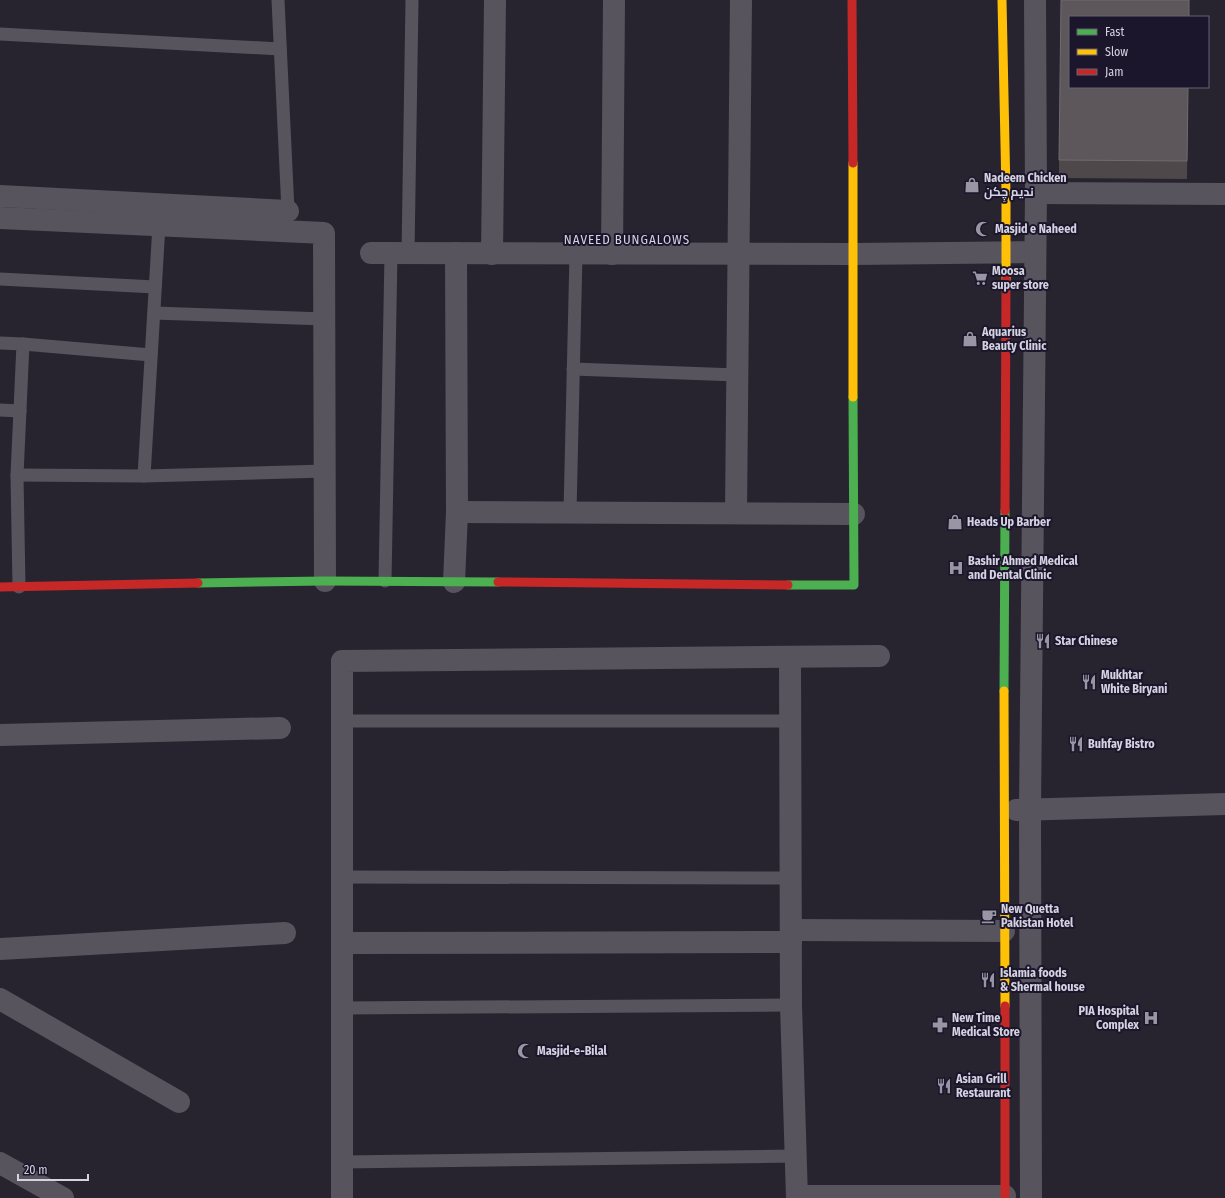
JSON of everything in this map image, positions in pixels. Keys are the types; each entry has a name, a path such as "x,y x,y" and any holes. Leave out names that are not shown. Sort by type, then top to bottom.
{"street":[{"path":"492,254 495,0"},
{"path":"612,254 614,0"},
{"path":"736,513 741,0"},
{"path":"0,587 325,580 854,585 852,0"},
{"path":"790,657 791,936 797,1197 1005,1197 1004,810 1006,194 1002,0"},
{"path":"1031,1198 1030,809 1036,193 1035,0"},
{"path":"1036,193 1225,194"},
{"path":"0,196 288,211"},
{"path":"0,218 324,233 325,580"},
{"path":"390,253 853,254 1006,251 1035,252"},
{"path":"454,582 457,512 456,253"},
{"path":"457,512 854,514"},
{"path":"342,1198 342,661 878,656"},
{"path":"0,735 280,728"},
{"path":"1004,810 1225,804"},
{"path":"342,943 1004,931"},
{"path":"0,949 285,932"},
{"path":"0,999 179,1102"},
{"path":"0,1164 63,1198"}],"lane":[{"path":"278,0 288,211"},
{"path":"385,581 390,253 412,0"},
{"path":"0,34 280,50"},
{"path":"144,476 159,225"},
{"path":"570,512 576,254"},
{"path":"0,280 155,287"},
{"path":"154,314 324,319"},
{"path":"0,343 151,355"},
{"path":"19,587 18,474 23,344"},
{"path":"573,369 737,375"},
{"path":"0,410 20,411"},
{"path":"18,474 144,476 325,471"},
{"path":"341,721 790,721"},
{"path":"341,877 791,878"},
{"path":"341,1008 792,1005"},
{"path":"342,1162 796,1156"}],"building":[{"path":"1061,0 1189,0 1189,16 1069,16 1069,88 1188,88 1187,161 1059,160"}],"traffic: fast":[{"path":"788,585 854,585 853,397"},
{"path":"1004,691 1005,511"},
{"path":"198,583 325,581 498,582"}],"traffic: slow":[{"path":"1002,0 1006,193 1006,280"},
{"path":"853,163 853,397"},
{"path":"1004,691 1005,1006"}],"traffic: jam":[{"path":"852,0 853,163"},
{"path":"1005,511 1006,280"},
{"path":"498,582 788,585"},
{"path":"0,587 198,583"},
{"path":"1005,1006 1005,1198"}],"place":[{"name":"Nadeem Chicken ندیم چِکن","path":"972,185"},
{"name":"Masjid e Naheed","path":"983,229"},
{"name":"Moosa super store","path":"980,278"},
{"name":"Aquarius Beauty Clinic","path":"970,339"},
{"name":"Heads Up Barber","path":"955,522"},
{"name":"Bashir Ahmed Medical and Dental Clinic","path":"956,568"},
{"name":"Star Chinese","path":"1043,641"},
{"name":"Mukhtar White Biryani","path":"1089,682"},
{"name":"Buhfay Bistro","path":"1076,744"},
{"name":"New Quetta Pakistan Hotel","path":"989,916"},
{"name":"Islamia foods & Shermal house","path":"988,980"},
{"name":"PIA Hospital Complex","path":"1151,1018"},
{"name":"New Time Medical Store","path":"940,1025"},
{"name":"Masjid-e-Bilal","path":"525,1051"},
{"name":"Asian Grill Restaurant","path":"944,1086"}],"district":[{"name":"NAVEED BUNGALOWS","path":"627,239"}]}
